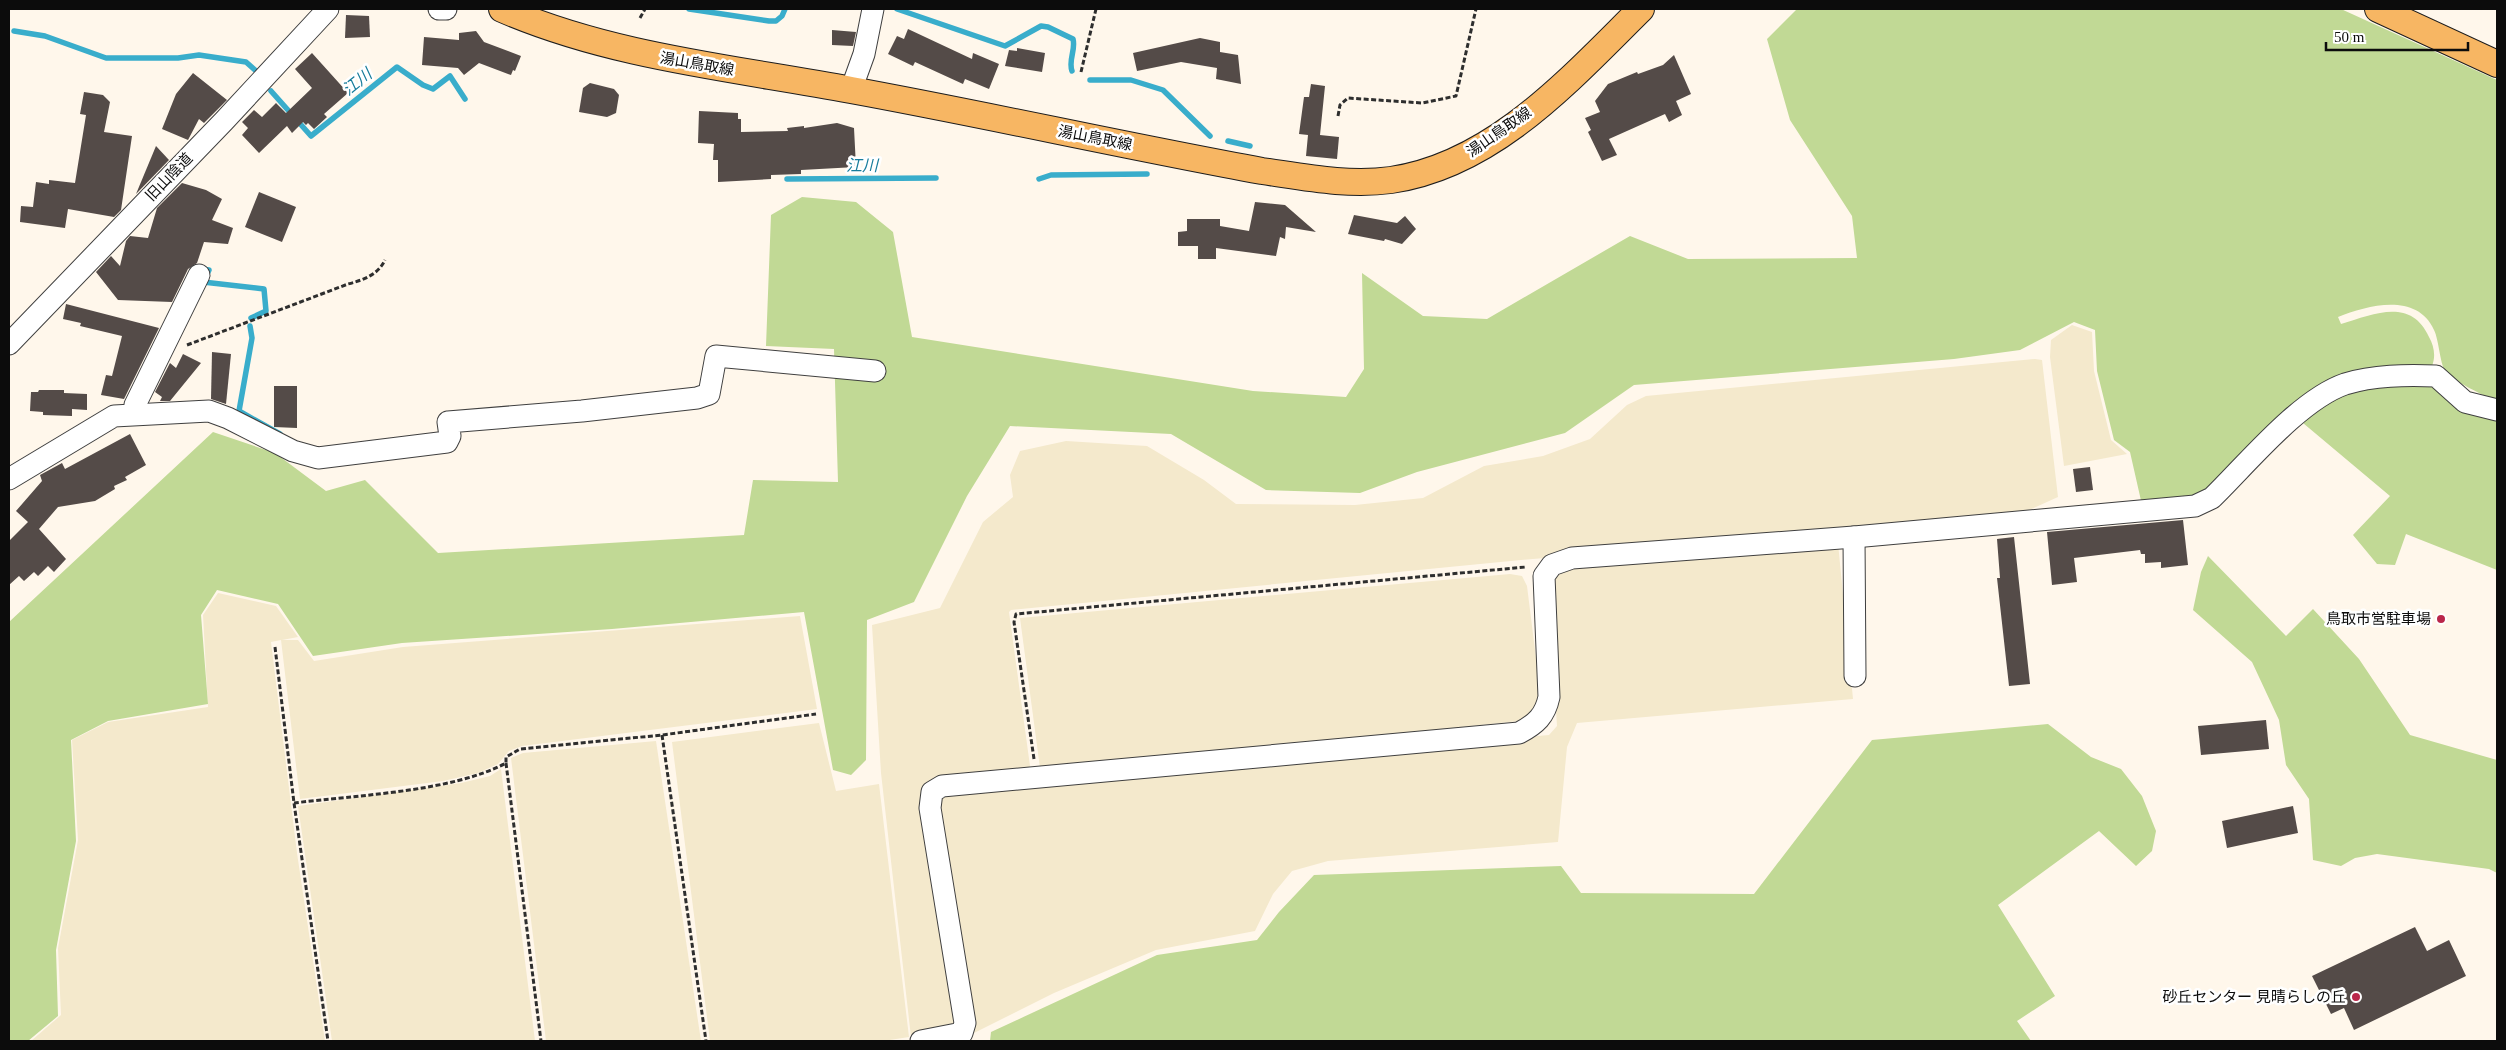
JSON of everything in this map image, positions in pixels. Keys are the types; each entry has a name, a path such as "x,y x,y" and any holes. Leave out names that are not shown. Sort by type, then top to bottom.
{"main road":[{"name":"湯山鳥取線","path":"502,9 550,28 646,54 851,90 1262,171 1337,181 1390,180 1434,170 1455,162 1495,139 1548,96 1640,9"},
{"path":"2378,9 2497,64"}],"street":[{"name":"旧山陰道","path":"9,344 224,121 328,9"},
{"path":"439,9 446,9"},
{"path":"851,90 864,54 873,9"},
{"path":"134,414 135,406 158,356 199,274"},
{"path":"9,479 104,420 114,416 209,411 228,418 292,451 318,458 447,442 450,436 448,422 582,411 697,398 709,394 716,356 875,371"},
{"path":"920,1041 962,1033 965,1023 930,808 932,792 942,786 1519,733 1535,724 1546,711 1549,697 1544,576 1552,565 1572,558 1854,538 2195,506 2212,498 2293,418 2326,392 2362,380 2403,375 2436,376 2465,402 2497,410"},
{"path":"1854,538 1855,676"}],"path":[{"path":"640,18 645,9"},
{"path":"1081,72 1096,9"},
{"path":"1338,116 1340,106 1348,98 1422,103 1456,96 1476,9"},
{"path":"158,356 348,284 366,280 381,268 385,260"},
{"path":"1037,776 1014,622 1016,614 1552,565"},
{"path":"275,647 294,803 328,1041"},
{"path":"541,1041 506,758 520,750 662,735 816,714"},
{"path":"662,735 706,1041"},
{"path":"294,803 429,786 486,774 506,764"}],"shaded area":[{"path":"2072,325 2092,332 2094,371 2111,440 2127,454 2064,466 2050,357 2051,340"},
{"path":"2035,359 2042,360 2058,497 2009,519 1521,560 1011,610 1009,612 1030,766 1028,770 928,783 959,1018 950,1030 911,1037 881,773 872,625 940,608 983,522 1013,497 1010,475 1020,451 1066,441 1147,446 1204,480 1236,504 1355,505 1423,498 1484,466 1543,456 1590,439 1627,405 1646,396"},
{"path":"1838,543 1853,699 1577,723 1567,747 1558,842 1328,861 1292,871 1273,894 1255,931 1156,950 1054,993 974,1033 935,802 940,791 1549,735 1557,726 1549,600 1554,568"},
{"path":"1510,574 1522,576 1527,586 1540,690 1539,702 1528,720 1047,771 1040,768 1020,618"},
{"path":"218,593 276,606 298,637 282,640 298,640 314,661 403,647 800,616 817,709 522,746 509,751 498,764 478,773 443,781 300,799 281,640 271,642 297,853 325,1041 31,1041 61,1015 58,948 78,840 72,740 108,722 208,707 203,615"},
{"path":"819,723 836,791 879,784 909,1037 883,1041 710,1041 672,742"},
{"path":"656,741 701,1041 546,1041 511,758 523,753"},
{"path":"501,769 535,1041 332,1041 298,806 461,783 490,776"}],"green space":[{"path":"1797,9 2341,9 2497,80 2497,402 2449,375 2443,367 2436,334 2426,318 2416,310 2404,306 2391,305 2363,309 2338,317 2341,324 2379,313 2402,313 2412,317 2421,325 2432,344 2434,355 2432,366 2361,374 2204,496 2142,505 2130,452 2114,440 2097,371 2095,330 2074,322 2020,350 1954,359 1634,385 1565,433 1417,472 1360,493 1266,490 1171,434 1010,426 967,496 914,602 867,620 866,760 851,775 833,770 804,612 612,629 402,643 313,656 278,604 217,590 201,615 208,704 108,721 71,740 76,841 56,950 58,1016 28,1041 9,1041 9,622 213,432 275,453 326,491 365,480 438,553 744,535 753,480 838,482 834,349 766,346 771,215 802,197 856,202 893,232 912,337 1253,391 1346,397 1364,369 1362,273 1423,316 1487,319 1630,236 1688,259 1857,258 1852,216 1790,120 1767,39"},
{"path":"2432,384 2497,415 2497,570 2406,534 2395,565 2377,564 2353,535 2390,496 2303,423 2326,399 2354,388"},
{"path":"2208,556 2286,636 2313,609 2359,659 2410,735 2497,760 2497,873 2489,869 2377,854 2355,858 2341,866 2313,860 2309,799 2286,765 2279,720 2252,662 2193,610 2201,572"},
{"path":"2048,724 2091,757 2121,769 2142,796 2156,831 2152,851 2136,866 2099,831 1998,905 2055,996 2017,1021 2031,1041 990,1041 991,1032 1157,955 1257,940 1279,912 1314,875 1561,866 1581,893 1754,894 1872,740"}],"building":[{"path":"346,15 369,16 370,37 345,38"},
{"path":"908,29 972,59 973,53 999,64 989,89 965,79 963,84 915,62 913,66 888,54 897,36 904,39"},
{"path":"832,30 856,32 853,46 832,45"},
{"path":"476,31 484,42 521,56 515,71 513,70 511,75 479,63 464,75 458,68 422,65 424,37 459,40 459,33"},
{"path":"1200,38 1220,42 1220,52 1238,55 1241,84 1216,79 1217,68 1181,62 1137,71 1133,53"},
{"path":"1017,48 1045,53 1042,72 1005,66 1009,50 1017,51"},
{"path":"312,53 348,93 324,114 327,117 314,129 308,123 306,125 303,122 292,133 287,126 259,153 242,135 248,128 242,122 254,110 262,117 276,103 286,113 312,88 295,69"},
{"path":"1674,55 1691,94 1676,101 1682,115 1669,122 1665,114 1609,139 1617,155 1602,161 1588,132 1591,130 1585,118 1600,112 1595,101 1608,84 1637,72 1638,74 1663,65"},
{"path":"193,73 227,100 204,123 199,119 188,140 162,129 176,94"},
{"path":"590,83 614,89 619,95 616,113 607,117 579,112 583,88"},
{"path":"1311,84 1325,86 1320,135 1339,137 1337,159 1306,156 1308,135 1299,134 1304,97 1309,97"},
{"path":"84,92 103,95 110,102 104,132 132,136 121,210 114,217 68,209 65,228 20,222 21,206 33,207 36,182 49,184 49,180 75,183 86,115 80,114"},
{"path":"699,111 738,113 738,119 741,119 741,132 788,131 787,128 804,126 804,128 837,123 854,128 856,167 801,170 801,174 771,175 771,179 718,182 718,160 713,160 714,144 698,143"},
{"path":"156,146 169,160 136,194"},
{"path":"182,183 206,190 222,199 212,220 233,228 228,244 204,242 197,263 188,269 172,302 118,300 96,272 111,256 120,266 126,241 130,236 148,238 157,208"},
{"path":"259,192 296,207 282,242 245,227"},
{"path":"1255,202 1285,205 1316,232 1286,227 1285,239 1280,237 1276,256 1216,248 1216,259 1198,259 1198,246 1178,246 1178,232 1187,231 1187,219 1220,219 1220,226 1249,231"},
{"path":"1354,215 1397,223 1405,216 1416,229 1402,244 1385,239 1384,241 1348,234"},
{"path":"66,304 159,328 124,399 101,395 106,375 112,376 122,336 80,326 81,323 63,319"},
{"path":"212,352 231,354 226,404 211,399"},
{"path":"183,354 201,363 170,401 160,401 162,397 155,392 170,363 176,368"},
{"path":"274,386 297,386 297,428 274,427"},
{"path":"39,390 64,390 64,393 87,394 87,410 72,409 72,416 43,415 43,412 30,411 31,392 38,392"},
{"path":"130,434 146,465 125,477 127,480 114,486 115,489 95,501 58,507 39,529 66,559 54,572 48,566 38,576 34,572 24,581 19,576 9,585 9,541 28,522 16,511 42,481 40,475 62,463 65,469"},
{"path":"2090,467 2093,490 2076,492 2073,469"},
{"path":"2183,520 2188,565 2161,568 2161,562 2145,563 2145,554 2141,554 2140,550 2074,558 2077,582 2052,585 2047,532"},
{"path":"2014,537 2030,684 2009,686 1997,578 2000,578 1997,539"},
{"path":"2266,720 2269,749 2201,755 2198,726"},
{"path":"2293,806 2298,833 2227,848 2222,821"},
{"path":"2415,927 2427,951 2449,940 2466,976 2354,1030 2344,1008 2331,1014 2312,976"}],"waterway":[{"path":"689,9 769,21 776,21 782,16 785,9"},
{"path":"897,9 1005,46 1041,26 1048,27 1073,39 1072,71"},
{"name":"江川","path":"14,31 45,36 106,58 178,58 199,55 246,62 255,70"},
{"name":"江川","path":"271,91 311,136 397,67 423,85 433,89 450,76 465,99"},
{"path":"1090,80 1131,80 1163,90 1210,136"},
{"path":"1228,141 1250,146"},
{"name":"江川","path":"1039,179 1051,175 1147,174"},
{"name":"江川","path":"787,179 936,178"},
{"path":"202,269 209,270 203,282 264,289 266,311 251,318"},
{"path":"250,326 252,338 239,411 280,434"}],"place":[{"name":"鳥取市営駐車場","path":"2441,619"},
{"name":"砂丘センター 見晴らしの丘","path":"2356,997"}]}
